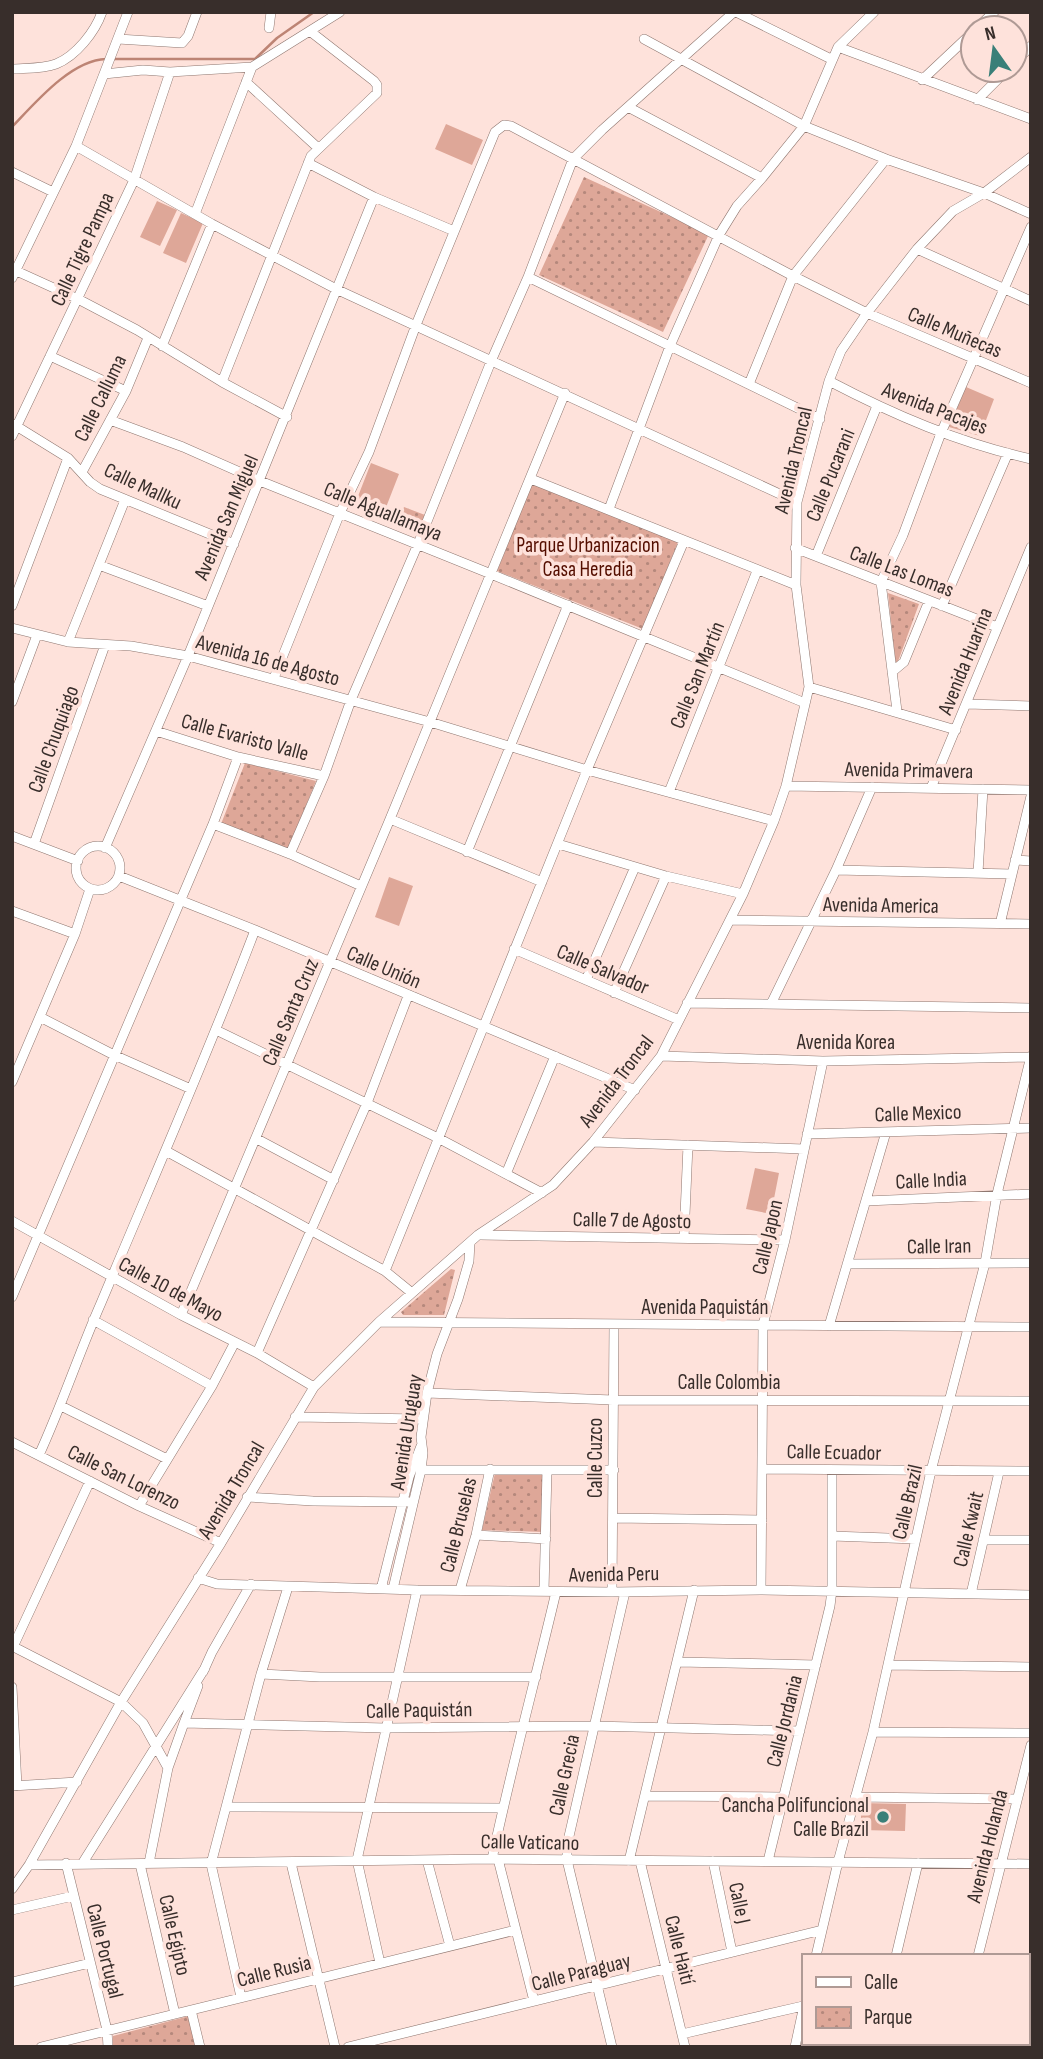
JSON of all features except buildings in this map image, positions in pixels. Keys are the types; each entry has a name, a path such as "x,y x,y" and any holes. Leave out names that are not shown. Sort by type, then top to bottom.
{"street":[{"path":"12,69 46,67 65,60 95,29 102,12"},
{"path":"128,12 76,146 13,272 78,299 137,330 222,382 287,417"},
{"path":"118,39 181,43 188,37 197,12"},
{"path":"269,28 271,12"},
{"path":"104,74 144,70 170,72 252,67 340,12"},
{"path":"290,854 324,776 351,700 528,277 573,159 735,12 831,59"},
{"path":"609,509 670,346 719,235 737,206 804,127 838,47 874,12"},
{"path":"222,382 308,163 317,147 374,96 378,88 311,32"},
{"path":"644,39 804,127 984,193 1031,214"},
{"path":"922,79 959,45"},
{"path":"838,47 1031,119"},
{"path":"195,214 252,67"},
{"name":"Calle Tigre Pampa","path":"14,429 134,180 170,72"},
{"path":"246,82 317,147"},
{"path":"977,100 993,84"},
{"path":"628,107 762,178"},
{"name":"Calle Muñecas","path":"454,231 495,132 499,128 511,126 867,313 1031,383"},
{"path":"76,146 271,256 338,290 797,502"},
{"name":"Avenida Troncal","path":"12,1889 29,1865 121,1702 221,1543 314,1387 379,1322 478,1235 553,1185 593,1142 661,1056 731,920 774,821 786,786 809,687 796,585 797,502 829,381 841,351 917,249 953,211 984,193 1031,157"},
{"path":"749,384 793,276 886,159"},
{"path":"274,678 341,513 369,452 454,231 374,197 308,163"},
{"path":"12,172 53,192"},
{"name":"Avenida San Miguel","path":"105,848 287,417 374,197"},
{"path":"162,345 212,223"},
{"path":"897,711 881,582 903,535 941,433 1031,227"},
{"path":"917,249 1031,301"},
{"path":"528,277 820,419"},
{"name":"Calle Calluma","path":"82,472 126,391 148,338"},
{"path":"50,356 126,391"},
{"name":"Avenida Pacajes","path":"829,381 877,406 941,433 1031,458"},
{"name":"Calle Santa Cruz","path":"181,1315 330,964 565,393"},
{"name":"Calle Pucarani","path":"816,556 877,406"},
{"name":"Calle Aguallamaya","path":"110,420 183,447 260,481 805,703"},
{"name":"Calle Mallku","path":"14,429 68,458 100,489 234,544"},
{"path":"942,606 1008,453"},
{"path":"12,606 68,458"},
{"path":"531,478 796,585"},
{"path":"68,642 125,500"},
{"path":"385,1271 587,770 684,541"},
{"name":"Avenida Huarina","path":"931,788 1031,547"},
{"name":"Calle Las Lomas","path":"795,548 997,627"},
{"path":"99,565 208,606"},
{"name":"Calle San Martín","path":"669,792 757,571"},
{"path":"892,672 904,662 929,601"},
{"path":"467,852 568,606"},
{"name":"Avenida 16 de Agosto","path":"12,628 68,642 131,646 188,656 274,678 587,770 774,821"},
{"path":"12,702 37,635"},
{"name":"Calle Chuquiago","path":"34,844 105,645"},
{"path":"809,687 956,730"},
{"path":"967,704 1031,706"},
{"name":"Calle Evaristo Valle","path":"156,731 238,757 324,776"},
{"path":"12,1297 213,824 238,757"},
{"name":"Avenida Primavera","path":"786,786 1031,789"},
{"path":"771,1004 836,870 872,788"},
{"path":"978,873 983,789"},
{"path":"1000,924 1031,796"},
{"path":"390,819 542,882"},
{"path":"213,824 361,886"},
{"path":"12,836 78,861"},
{"path":"558,844 666,876 743,894"},
{"path":"105,848 111,851 119,862 119,876 104,890 90,889 80,881 76,868 78,861 86,850 105,848"},
{"path":"1015,860 1031,860"},
{"path":"586,980 635,867"},
{"path":"836,870 1012,874"},
{"name":"Calle Unión","path":"119,876 255,930 330,964 635,1090"},
{"path":"614,993 666,876"},
{"path":"12,1082 75,934 90,889"},
{"path":"12,911 75,934"},
{"name":"Avenida America","path":"731,920 1031,924"},
{"path":"39,1455 255,930"},
{"name":"Calle Salvador","path":"514,949 679,1020"},
{"path":"257,1353 367,1103 408,996"},
{"path":"687,1003 1031,1008"},
{"path":"40,1017 114,1055 191,1089"},
{"path":"216,1030 438,1138 542,1193"},
{"path":"506,1174 555,1056"},
{"name":"Avenida Korea","path":"661,1056 823,1061 1031,1057"},
{"name":"Calle Brazil","path":"816,1954 873,1732 916,1539 985,1262 997,1194 1031,1057"},
{"name":"Calle Japon","path":"761,1590 763,1325 785,1240 823,1061"},
{"name":"Calle Mexico","path":"807,1134 1031,1128"},
{"path":"829,1326 886,1132"},
{"path":"257,1139 334,1180"},
{"path":"593,1142 804,1150"},
{"path":"684,1238 688,1145"},
{"path":"166,1151 385,1271 412,1293"},
{"name":"Calle India","path":"866,1201 1031,1194"},
{"name":"Calle 10 de Mayo","path":"12,1222 111,1278 257,1353 314,1387"},
{"name":"Calle 7 de Agosto","path":"478,1235 785,1240"},
{"name":"Avenida Uruguay","path":"393,1590 408,1502 421,1470 422,1419 427,1393 471,1256 470,1242"},
{"name":"Calle Iran","path":"847,1264 1031,1263"},
{"path":"93,1320 212,1386"},
{"name":"Avenida Paquistán","path":"379,1322 1031,1327"},
{"name":"Calle Cuzco","path":"612,1592 614,1324"},
{"path":"139,1506 212,1386 235,1342"},
{"name":"Calle Colombia","path":"427,1393 613,1400 1031,1401"},
{"path":"61,1406 167,1459"},
{"path":"295,1417 422,1419"},
{"name":"Calle San Lorenzo","path":"12,1443 221,1543"},
{"path":"381,1589 408,1502 412,1468 422,1444"},
{"name":"Calle Bruselas","path":"460,1590 476,1535 490,1469"},
{"name":"Calle Ecuador","path":"764,1469 1031,1471"},
{"path":"421,1470 614,1470"},
{"path":"544,1591 547,1470"},
{"name":"Calle Jordania","path":"768,1860 832,1590 832,1470"},
{"name":"Calle Kwait","path":"971,1594 999,1472"},
{"path":"90,1481 13,1647 121,1702 143,1723 168,1768"},
{"path":"247,1497 408,1502"},
{"path":"613,1518 762,1520"},
{"path":"476,1535 545,1539"},
{"path":"832,1536 916,1539"},
{"path":"983,1540 1031,1540"},
{"name":"Avenida Peru","path":"198,1578 217,1584 393,1590 832,1590 1031,1595"},
{"path":"82,1864 205,1668 251,1584"},
{"path":"241,1997 211,1864 261,1674 288,1587"},
{"path":"380,1963 357,1860 416,1590"},
{"path":"634,1861 660,1727 694,1590"},
{"path":"534,2001 495,1859 503,1808 556,1592"},
{"name":"Calle Grecia","path":"612,2047 567,1860 567,1845 625,1592"},
{"path":"678,1662 816,1665"},
{"path":"888,1665 1031,1667"},
{"path":"144,1863 168,1768 205,1668"},
{"path":"261,1674 320,1677 536,1676"},
{"path":"12,1687 15,1786 77,1782"},
{"name":"Calle Paquistán","path":"184,1723 386,1728 593,1726 800,1731"},
{"path":"873,1732 1031,1733"},
{"name":"Avenida Holanda","path":"978,1954 1031,1745"},
{"path":"645,1796 782,1797"},
{"path":"855,1797 1017,1798"},
{"path":"226,1807 503,1808"},
{"name":"Calle Vaticano","path":"29,1865 495,1859 1031,1864"},
{"path":"427,1860 450,1946"},
{"name":"Calle Haití","path":"634,1861 667,1969 684,2047"},
{"name":"Calle J","path":"713,1861 732,1952"},
{"name":"Calle Portugal","path":"66,1863 107,2030 108,2047"},
{"name":"Calle Egipto","path":"144,1863 175,2014"},
{"path":"291,1863 335,2047"},
{"path":"896,1954 918,1863"},
{"path":"12,1910 73,1896"},
{"name":"Calle Rusia","path":"41,2047 516,1930"},
{"name":"Calle Paraguay","path":"348,2047 822,1930"},
{"path":"12,1982 90,1963"},
{"path":"682,2034 802,2008"},
{"path":"191,2010 200,2047"},
{"path":"795,2047 802,2013"}],"green space":[{"path":"446,124 483,140 472,165 435,149"},
{"path":"584,177 709,234 663,332 539,275"},
{"path":"157,201 177,210 160,246 140,237"},
{"path":"181,213 203,223 186,263 163,253"},
{"path":"966,387 994,399 980,436 949,427"},
{"path":"371,463 399,474 383,515 355,504"},
{"name":"Parque Urbanizacion Casa Heredia","path":"532,484 678,542 643,629 497,571"},
{"path":"404,507 425,515 417,535 396,527"},
{"path":"888,593 919,604 896,667"},
{"path":"245,763 316,781 288,849 221,824"},
{"path":"389,877 413,886 399,926 375,917"},
{"path":"755,1168 779,1173 771,1214 746,1209"},
{"path":"451,1269 455,1270 444,1315 403,1315 401,1312"},
{"path":"495,1473 544,1473 543,1532 482,1530"},
{"name":"Cancha Polifuncional Calle Brazil","path":"861,1803 906,1804 905,1831 861,1830"},
{"path":"189,2016 196,2047 113,2047 113,2036"}],"waterway":[{"path":"113,59 255,59 277,38 314,12"},
{"path":"12,127 54,84 80,67 106,59"}],"place":[{"name":"Cancha Polifuncional Calle Brazil","path":"883,1817"}]}
